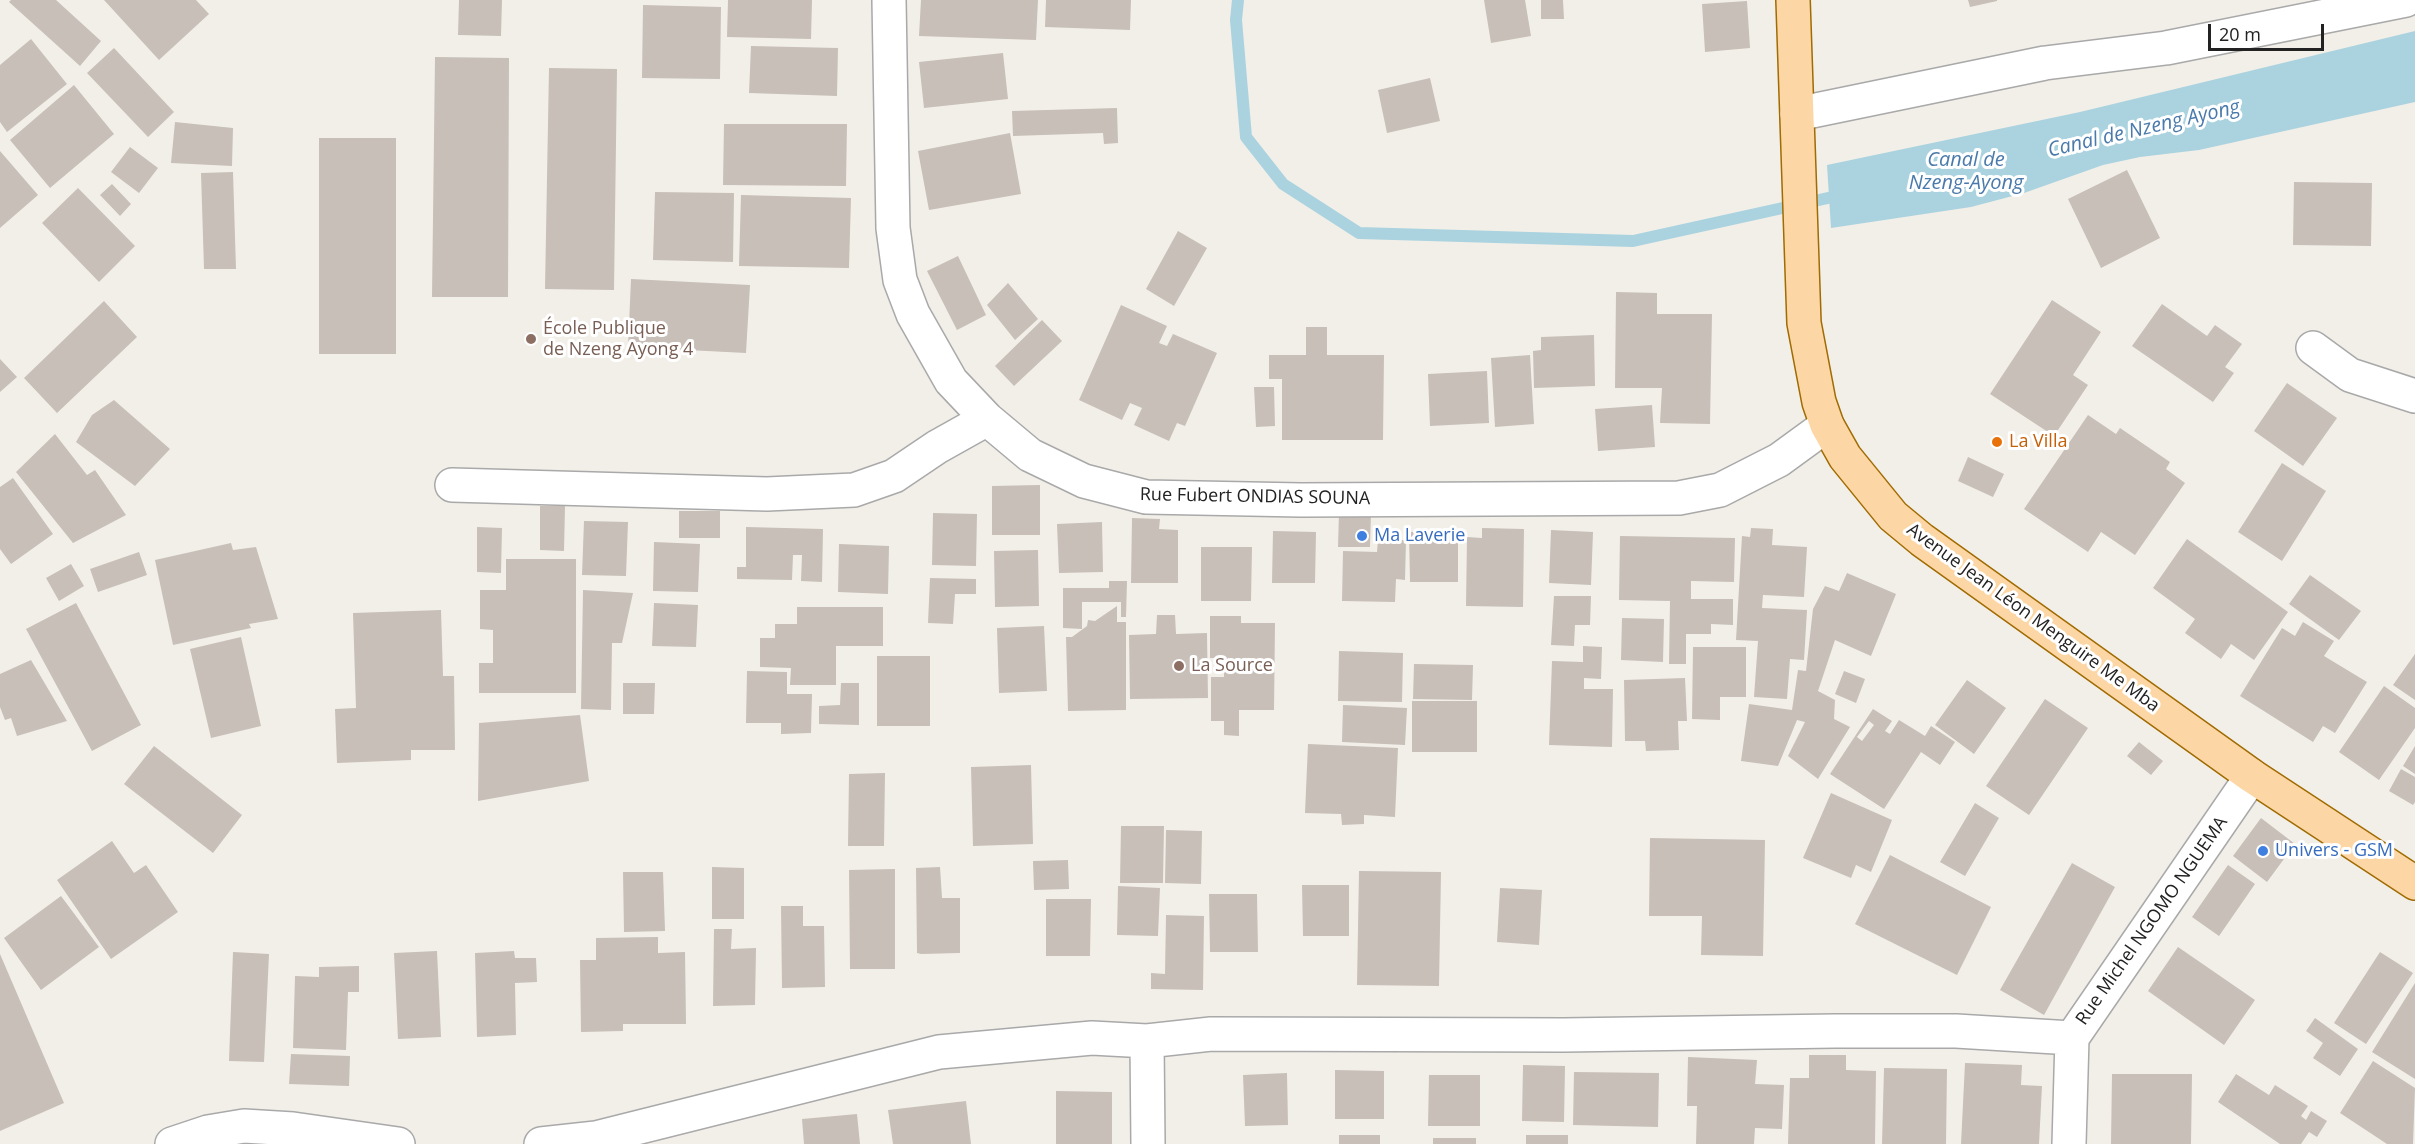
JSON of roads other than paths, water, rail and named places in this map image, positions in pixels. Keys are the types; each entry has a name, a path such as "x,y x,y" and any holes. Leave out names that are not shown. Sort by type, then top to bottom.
{"main road":[{"path":"1793,0 1797,128"},
{"name":"Avenue Jean Léon Menguire Me Mba","path":"1797,128 1804,323 1819,402 1827,424 1845,457 1860,478 1893,516 1922,540 2252,776 2415,883"}],"street":[{"name":"Rue Fubert ONDIAS SOUNA","path":"889,0 893,228 900,280 913,314 951,381 987,419 1030,455 1084,482 1146,497 1301,500 1679,498 1720,490 1779,460 1827,424"},
{"path":"1797,128 2045,63 2166,48 2406,0"},
{"path":"2313,348 2350,375 2415,396"},
{"path":"452,485 767,494 854,490 894,476 937,447 987,419"},
{"name":"Rue Michel NGOMO NGUEMA","path":"2069,1144 2072,1038 2252,776"},
{"path":"541,1144 596,1138 939,1052 1092,1038 1147,1041 1211,1034 1564,1035 1835,1031 1956,1032 2072,1038"},
{"path":"1147,1041 1148,1144"},
{"path":"172,1144 208,1132 244,1126 292,1129 398,1144"}],"water":[{"name":"Canal de Nzeng-Ayong","path":"2415,31 2415,102 2199,150 2140,157 2103,165 2024,193 1971,207 1831,228 1827,165 2080,112"}],"waterway":[{"path":"1238,0 1236,20 1246,137 1283,184 1359,233 1633,241 1837,196"}],"place":[{"name":"École Publique de Nzeng Ayong 4","path":"531,339"},
{"name":"La Villa","path":"1997,442"},
{"name":"Ma Laverie","path":"1362,536"},
{"name":"La Source","path":"1179,666"},
{"name":"Univers - GSM","path":"2263,851"}],"water label":[{"name":"Canal de Nzeng Ayong","path":"2144,129"}]}
